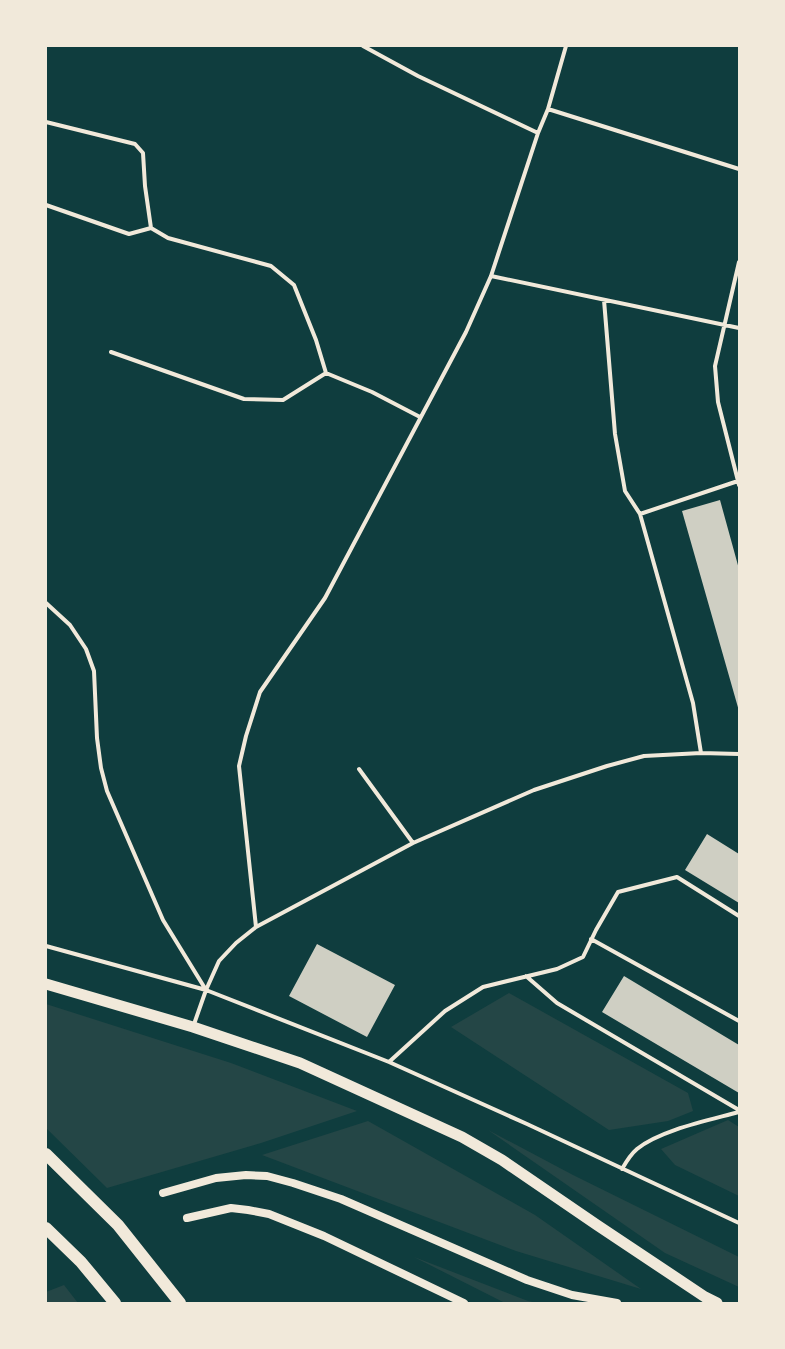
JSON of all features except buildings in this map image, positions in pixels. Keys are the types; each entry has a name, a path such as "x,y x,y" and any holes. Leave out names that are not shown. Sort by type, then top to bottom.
{"highway":[{"path":"46,984 193,1028 300,1064 462,1137 502,1160 692,1289 717,1303"},
{"path":"46,1154 118,1225 180,1303"},
{"path":"46,1228 81,1262 115,1303"}],"main road":[{"path":"163,1192 216,1178 246,1175 266,1176 293,1183 341,1199 527,1280 572,1295 617,1303"},
{"path":"187,1218 231,1208 269,1214 324,1236 464,1303"}],"street":[{"path":"362,46 418,76 538,132"},
{"path":"256,927 239,766 246,736 260,692 325,598 466,332 490,276 538,132 548,109 566,46"},
{"path":"548,109 739,169"},
{"path":"46,122 135,144 143,153 145,186 151,228"},
{"path":"46,205 129,234 151,228 168,238 271,266 294,285 316,340 326,373"},
{"path":"640,514 738,483 718,402 715,366 739,262"},
{"path":"490,276 739,328"},
{"path":"604,300 615,434 625,491 640,514 693,702 701,753"},
{"path":"111,352 244,399 283,400 326,373"},
{"path":"326,373 372,392 420,417"},
{"path":"46,603 70,625 86,649 94,671 97,738 101,768 107,791 163,920 206,990"},
{"path":"193,1028 206,990 219,961 236,943 256,927 413,843 534,790 607,766 644,756 701,753 739,754"},
{"path":"359,769 413,843"},
{"path":"389,1062 444,1011 483,987 557,969 583,957 618,892 677,877 739,916"},
{"path":"592,939 739,1021"},
{"path":"46,946 206,990 389,1062 527,1124 739,1223"},
{"path":"526,976 557,1003 739,1111"},
{"path":"622,1169 635,1150 651,1139 696,1123 739,1111"}],"shaded area":[{"path":"509,993 688,1093 693,1111 668,1121 609,1130 451,1027"},
{"path":"46,1004 231,1063 357,1111 261,1143 107,1188 46,1128"},
{"path":"728,1120 739,1127 739,1196 675,1165 661,1149"},
{"path":"368,1121 535,1215 641,1289 516,1251 262,1155"},
{"path":"488,1130 573,1175 739,1257 739,1287 665,1253"},
{"path":"414,1257 528,1301 537,1303 505,1303"},
{"path":"64,1285 78,1303 46,1303 46,1292"}]}
